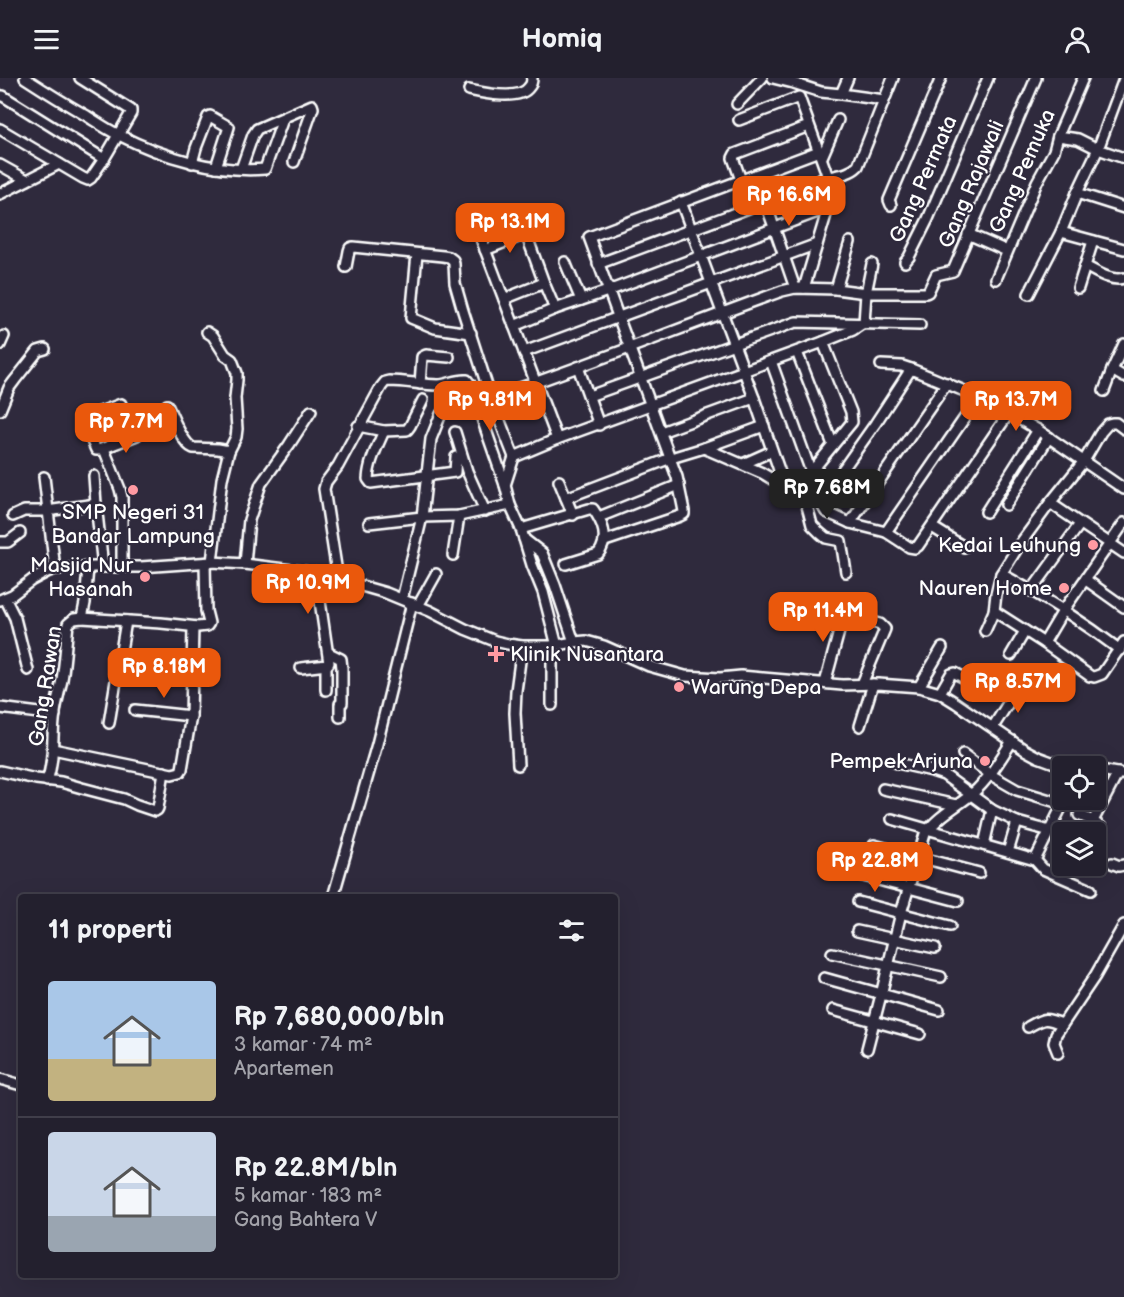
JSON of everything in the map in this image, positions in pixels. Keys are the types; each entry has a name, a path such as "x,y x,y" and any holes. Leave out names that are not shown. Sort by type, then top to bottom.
{"street":[{"path":"25,78 118,135 163,153 216,167 265,168 283,118"},
{"path":"0,129 88,180 104,159 131,113 131,108 80,78"},
{"path":"469,90 509,95 528,89 532,78"},
{"path":"737,104 762,78"},
{"path":"772,78 821,92 884,100"},
{"path":"841,93 848,78"},
{"path":"598,264 828,177 849,173 858,166 893,78"},
{"path":"891,205 889,200 940,78"},
{"name":"Gang Permata","path":"905,262 928,219 988,78"},
{"name":"Gang Rajawali","path":"866,293 924,294 936,275 953,271 1036,78"},
{"name":"Gang Pemuka","path":"996,279 1037,182 1054,150 1083,78"},
{"path":"1029,294 1061,232 1098,149 1124,79"},
{"path":"0,96 104,159"},
{"path":"739,120 799,97 828,177"},
{"path":"241,169 254,132 312,105 313,108 294,162"},
{"path":"192,162 201,133 210,116 229,127 216,167"},
{"path":"605,541 684,514 684,511 671,458 598,264 590,236 741,180 821,154 838,120"},
{"path":"741,180 734,158 735,154 809,126"},
{"path":"1058,136 1078,139 1124,158"},
{"path":"0,194 58,164"},
{"path":"0,165 27,180"},
{"path":"756,175 785,256 800,288"},
{"path":"800,288 817,244 838,175"},
{"path":"1077,193 1124,208"},
{"path":"681,202 772,451 789,488"},
{"path":"514,326 828,208"},
{"path":"475,223 557,440"},
{"path":"485,249 536,228"},
{"path":"1061,232 1124,249"},
{"path":"526,234 555,309"},
{"path":"968,234 1007,251"},
{"path":"1078,288 1093,241"},
{"path":"836,289 849,242"},
{"path":"524,352 817,244"},
{"path":"346,267 350,248 353,247 443,256 453,260 455,283 491,398 514,457 505,485"},
{"path":"417,254 411,318 435,328 471,333"},
{"path":"565,262 581,300"},
{"path":"863,324 872,264"},
{"path":"1085,266 1108,277 1120,280 1124,278"},
{"path":"504,299 544,283"},
{"path":"491,398 782,291 800,288 866,293"},
{"path":"589,396 796,322 921,325"},
{"path":"514,457 824,342 863,324"},
{"path":"82,618 193,627 203,627 209,623 206,612 208,563 222,479 229,451 236,438 237,373 219,342 207,332"},
{"path":"789,488 811,472 852,422 824,342"},
{"path":"1104,391 1124,344"},
{"path":"0,408 15,380 38,351 45,349"},
{"path":"797,352 833,446"},
{"path":"420,384 422,357 426,355 449,357"},
{"path":"771,361 811,472"},
{"path":"881,365 902,366 979,397 1038,430 1124,489"},
{"path":"578,367 599,425"},
{"path":"911,369 822,499 826,512 850,523 886,532 909,547 915,548 932,527 1009,413"},
{"path":"1112,370 1124,377"},
{"path":"338,579 324,489 381,387 385,382 394,381 420,384 469,381 510,505 522,528 532,565 543,592 555,646 552,705"},
{"path":"850,523 947,383"},
{"path":"886,532 979,397"},
{"path":"661,432 754,398"},
{"path":"358,426 384,431 407,430 423,400"},
{"path":"121,404 87,417 85,420 84,423 93,447 96,450 104,449 137,435"},
{"path":"167,405 184,440 190,447 229,451"},
{"path":"245,564 249,520 261,484 290,445 311,411"},
{"path":"402,599 422,517 431,439 441,414"},
{"path":"985,631 994,611 1001,574 1020,544 1084,461 1108,424 1116,423 1124,429"},
{"path":"566,498 764,426"},
{"path":"986,512 1038,430"},
{"path":"384,431 370,467 369,482 455,472 456,457"},
{"path":"455,432 467,471 485,511"},
{"path":"1006,505 1049,437"},
{"path":"704,448 762,473 805,498 813,525 826,538 841,542 846,572"},
{"path":"104,449 120,489 123,503 122,567"},
{"path":"743,464 772,451"},
{"path":"94,476 103,567"},
{"path":"44,477 55,569"},
{"path":"559,481 573,515"},
{"path":"599,517 679,485"},
{"path":"1050,503 1124,553"},
{"path":"13,516 24,511 96,504"},
{"path":"369,523 422,517 459,516 510,505"},
{"path":"522,528 592,509 599,517 605,541 598,554 566,564"},
{"path":"453,555 459,516"},
{"path":"1044,643 1063,611 1124,523"},
{"path":"1032,590 1080,524"},
{"path":"932,527 964,547"},
{"path":"0,542 8,542 20,533"},
{"path":"524,538 542,553 574,642"},
{"path":"28,670 15,618 2,599 47,572 55,569 103,567 245,564 318,573 372,588 495,641 522,646 555,646 586,641 604,646 649,666 685,676 720,678 741,676 825,683 919,687 940,693 1025,750 1052,761"},
{"name":"Gang Rawan","path":"47,781 51,770 52,739 68,624 74,619 82,618 88,568"},
{"path":"301,668 330,663 318,573"},
{"path":"334,894 415,605 436,574"},
{"path":"994,611 1090,676 1102,674 1122,646 1032,590 1001,574"},
{"path":"1086,580 1124,606"},
{"path":"825,683 844,616 847,615 880,624 885,629 862,684"},
{"path":"109,723 126,621"},
{"path":"53,749 176,774 182,770 190,716 193,627"},
{"path":"1011,655 1025,631"},
{"path":"518,765 515,713 522,646"},
{"path":"919,687 942,648"},
{"path":"329,653 341,658 340,717"},
{"path":"326,665 326,690"},
{"path":"940,693 951,674 955,673 983,688"},
{"path":"860,726 873,684"},
{"path":"993,727 1016,686"},
{"path":"0,708 55,715"},
{"path":"135,710 190,716"},
{"path":"867,1049 901,913 923,838 928,829 991,775 1012,741"},
{"path":"963,754 991,775 1017,790 1063,804 1035,860"},
{"path":"897,763 944,775 992,810 1017,822 1050,831"},
{"path":"0,771 61,782 155,810 158,808 164,772"},
{"path":"1079,815 1093,821 1121,774 1106,771"},
{"path":"883,789 956,805"},
{"path":"984,845 992,810"},
{"path":"892,819 1035,860 1043,869 1091,890"},
{"path":"1008,852 1017,822"},
{"path":"874,845 979,873"},
{"path":"1112,863 1119,866 1124,865"},
{"path":"848,872 958,901"},
{"path":"858,902 950,926"},
{"path":"1058,1053 1054,1039 1056,1034 1095,976 1124,925"},
{"path":"857,931 935,948"},
{"path":"832,953 941,977"},
{"path":"824,978 939,1010"},
{"path":"833,1010 920,1034"},
{"path":"1028,1027 1047,1019 1062,1024"},
{"path":"0,1080 18,1084"}],"place":[{"name":"SMP Negeri 31 Bandar Lampung","path":"133,490"},
{"name":"Kedai Leuhung","path":"1093,545"},
{"name":"Masjid Nur Hasanah","path":"145,577"},
{"name":"Nauren Home","path":"1064,588"},
{"name":"Klinik Nusantara","path":"496,654"},
{"name":"Warung Depa","path":"679,687"},
{"name":"Pempek Arjuna","path":"985,761"}]}
